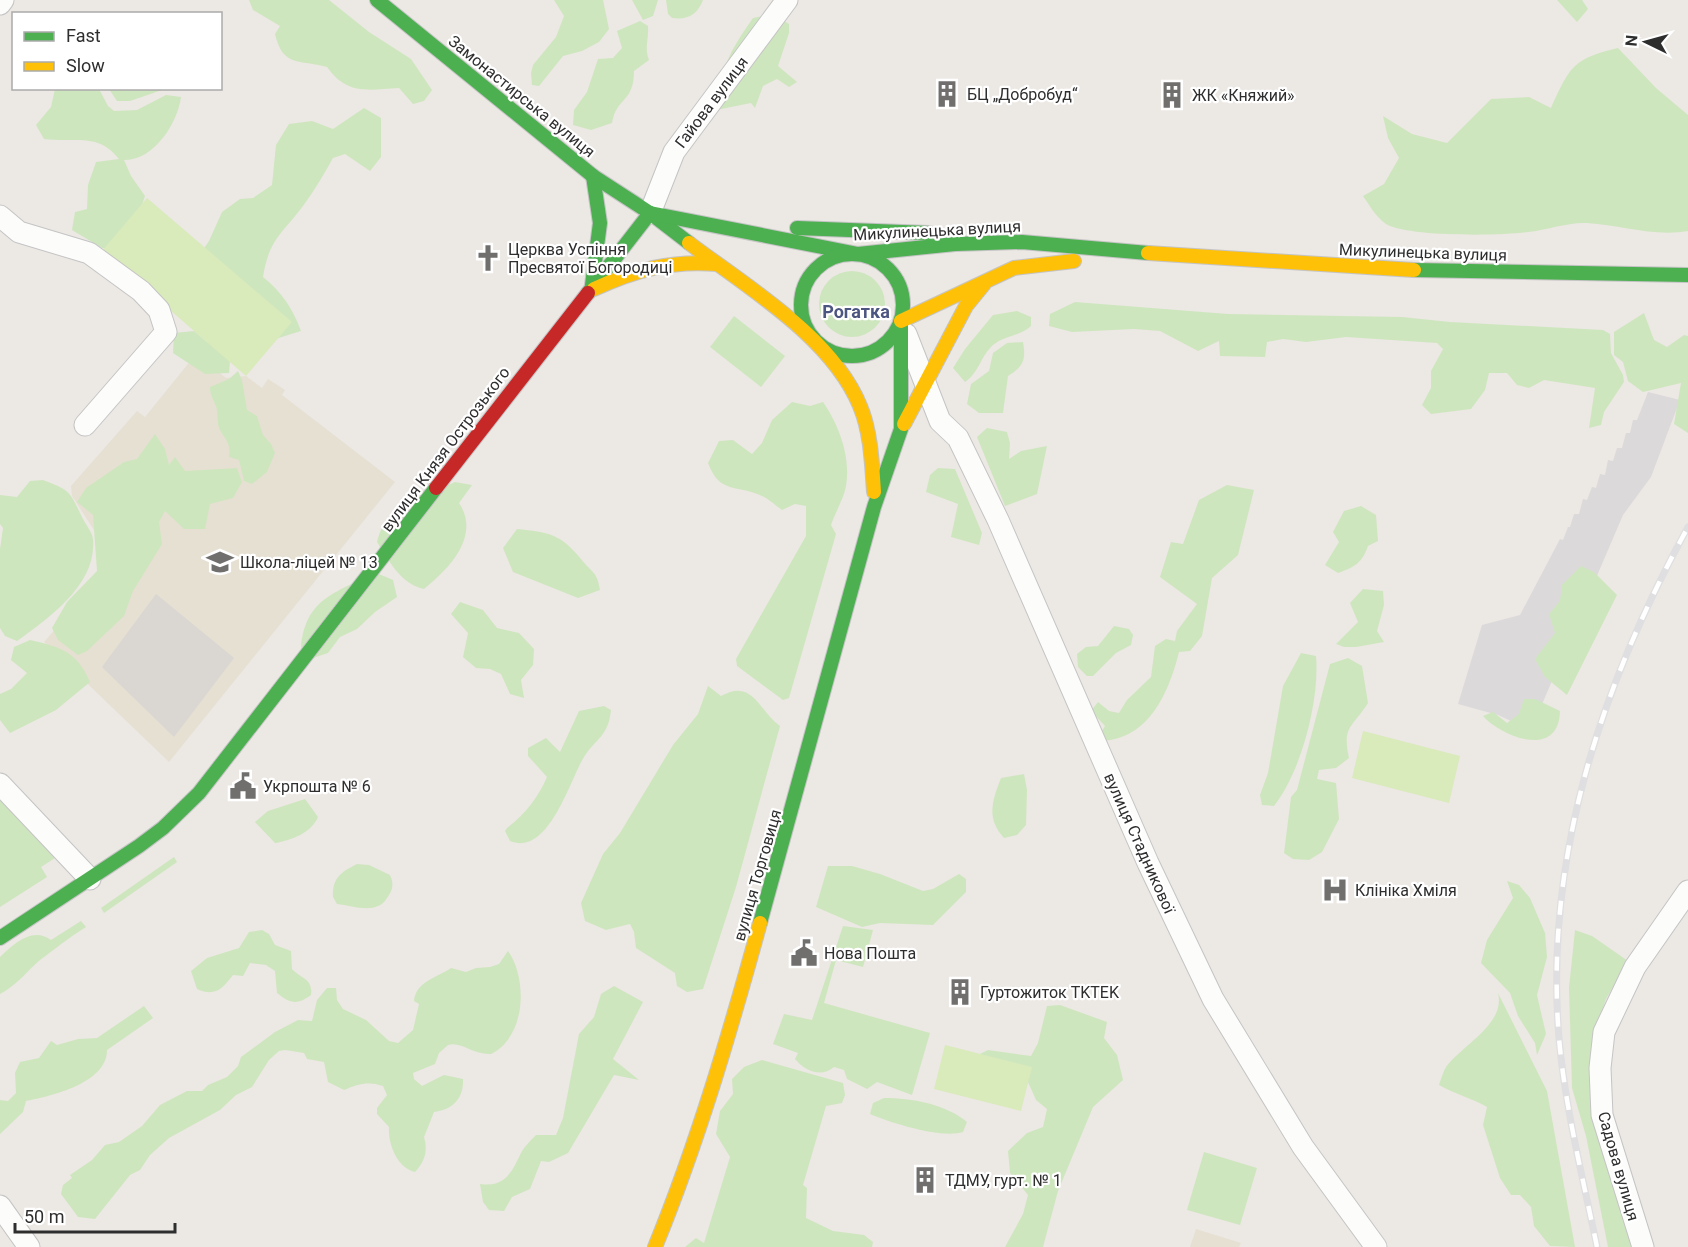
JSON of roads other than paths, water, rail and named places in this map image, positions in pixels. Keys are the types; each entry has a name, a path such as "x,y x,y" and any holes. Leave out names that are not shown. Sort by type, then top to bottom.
{"main road":[{"name":"Замонастирська вулиця","path":"377,0 593,176 650,213"},
{"path":"593,176 600,223 591,291 660,263 681,261 717,264"},
{"path":"650,213 818,342 839,353 862,354 884,344 901,321 902,294 896,280 880,262 858,254 842,255 827,261 815,270 806,284 802,299 803,315 808,330 818,342"},
{"name":"Микулинецька вулиця","path":"650,213 858,254 955,244 1022,242 1157,254 1384,269 1688,274"},
{"name":"вулиця Князя Острозького","path":"0,938 163,828 199,793 502,399 591,291 650,213"},
{"path":"738,230 869,229 1022,242"},
{"name":"Микулинецька вулиця","path":"901,321 972,288 990,277 1028,264 1157,254"},
{"path":"901,429 966,306 990,277"},
{"name":"вулиця Торговиця","path":"655,1247 676,1193 737,1007 874,507 901,429 901,321"},
{"name":"вулиця Торговиця","path":"818,342 850,385 861,408 872,460 874,507"}],"street":[{"path":"0,4 3,0"},
{"name":"Гайова вулиця","path":"650,213 674,153 787,0"},
{"path":"0,216 19,232 89,253 141,291 159,310 166,332 85,425"},
{"path":"901,321 925,383"},
{"name":"вулиця Стадникової","path":"925,383 940,420 958,438 999,520 1148,863 1213,999 1303,1147 1376,1247"},
{"path":"0,784 90,879"},
{"name":"Садова вулиця","path":"1643,1247 1602,1115 1600,1068 1604,1032 1635,968 1688,891"},
{"path":"0,1206 29,1247"}],"railway":[{"path":"1597,1247 1570,1117 1559,1038 1557,970 1561,903 1571,838 1586,773 1605,710 1629,647 1688,527"}],"place":[{"name":"БЦ „Добробуд“","path":"947,94"},
{"name":"ЖК «Княжий»","path":"1172,95"},
{"name":"Церква Успіння Пресвятої Богородиці","path":"488,258"},
{"name":"Школа-ліцей № 13","path":"220,562"},
{"name":"Укрпошта № 6","path":"243,786"},
{"name":"Клініка Хміля","path":"1335,890"},
{"name":"Нова Пошта","path":"804,953"},
{"name":"Гуртожиток TKTEK","path":"960,992"},
{"name":"ТДМУ, гурт. № 1","path":"925,1180"}],"district":[{"name":"Рогатка","path":"856,312"}]}
